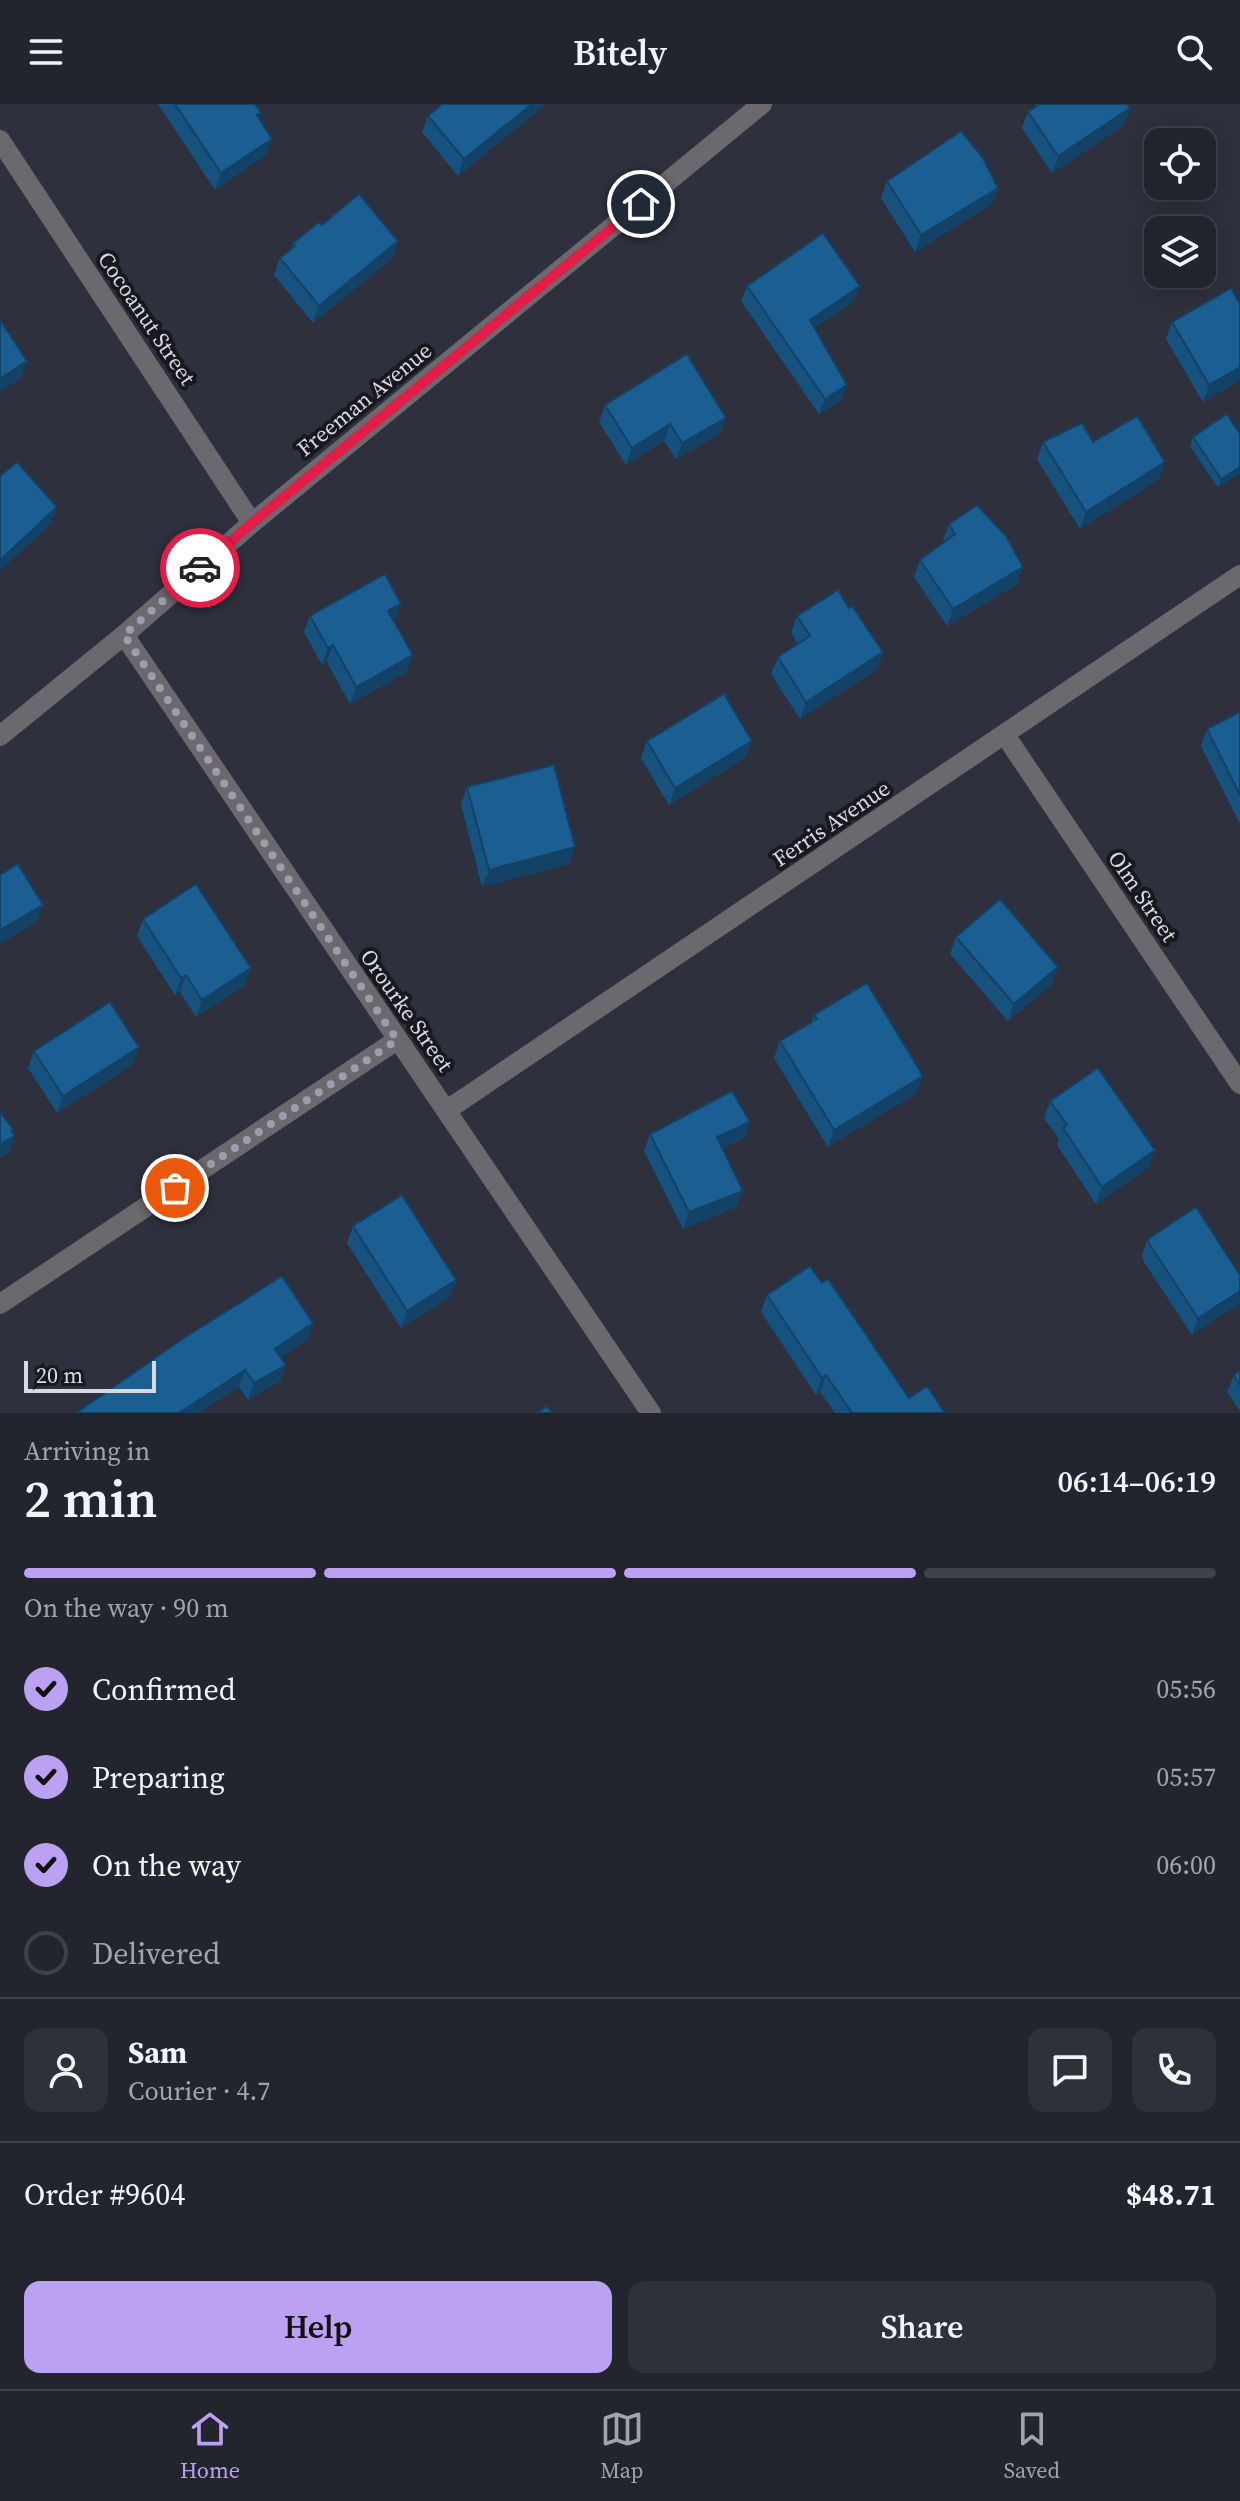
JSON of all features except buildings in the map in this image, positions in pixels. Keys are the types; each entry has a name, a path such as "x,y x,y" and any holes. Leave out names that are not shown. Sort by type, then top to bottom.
{"street":[{"name":"Freeman Avenue","path":"0,736 124,635 252,523 762,104"},
{"name":"Cocoanut Street","path":"0,140 252,523"},
{"name":"Ferris Avenue","path":"447,1110 1240,575"},
{"name":"Orourke Street","path":"124,635 651,1413"},
{"name":"Olm Street","path":"1005,735 1240,1084"},
{"path":"0,1304 397,1040"}],"way so far":[{"path":"175,1188 397,1040 124,635 200,568"}],"route":[{"path":"200,568 641,204"}]}
